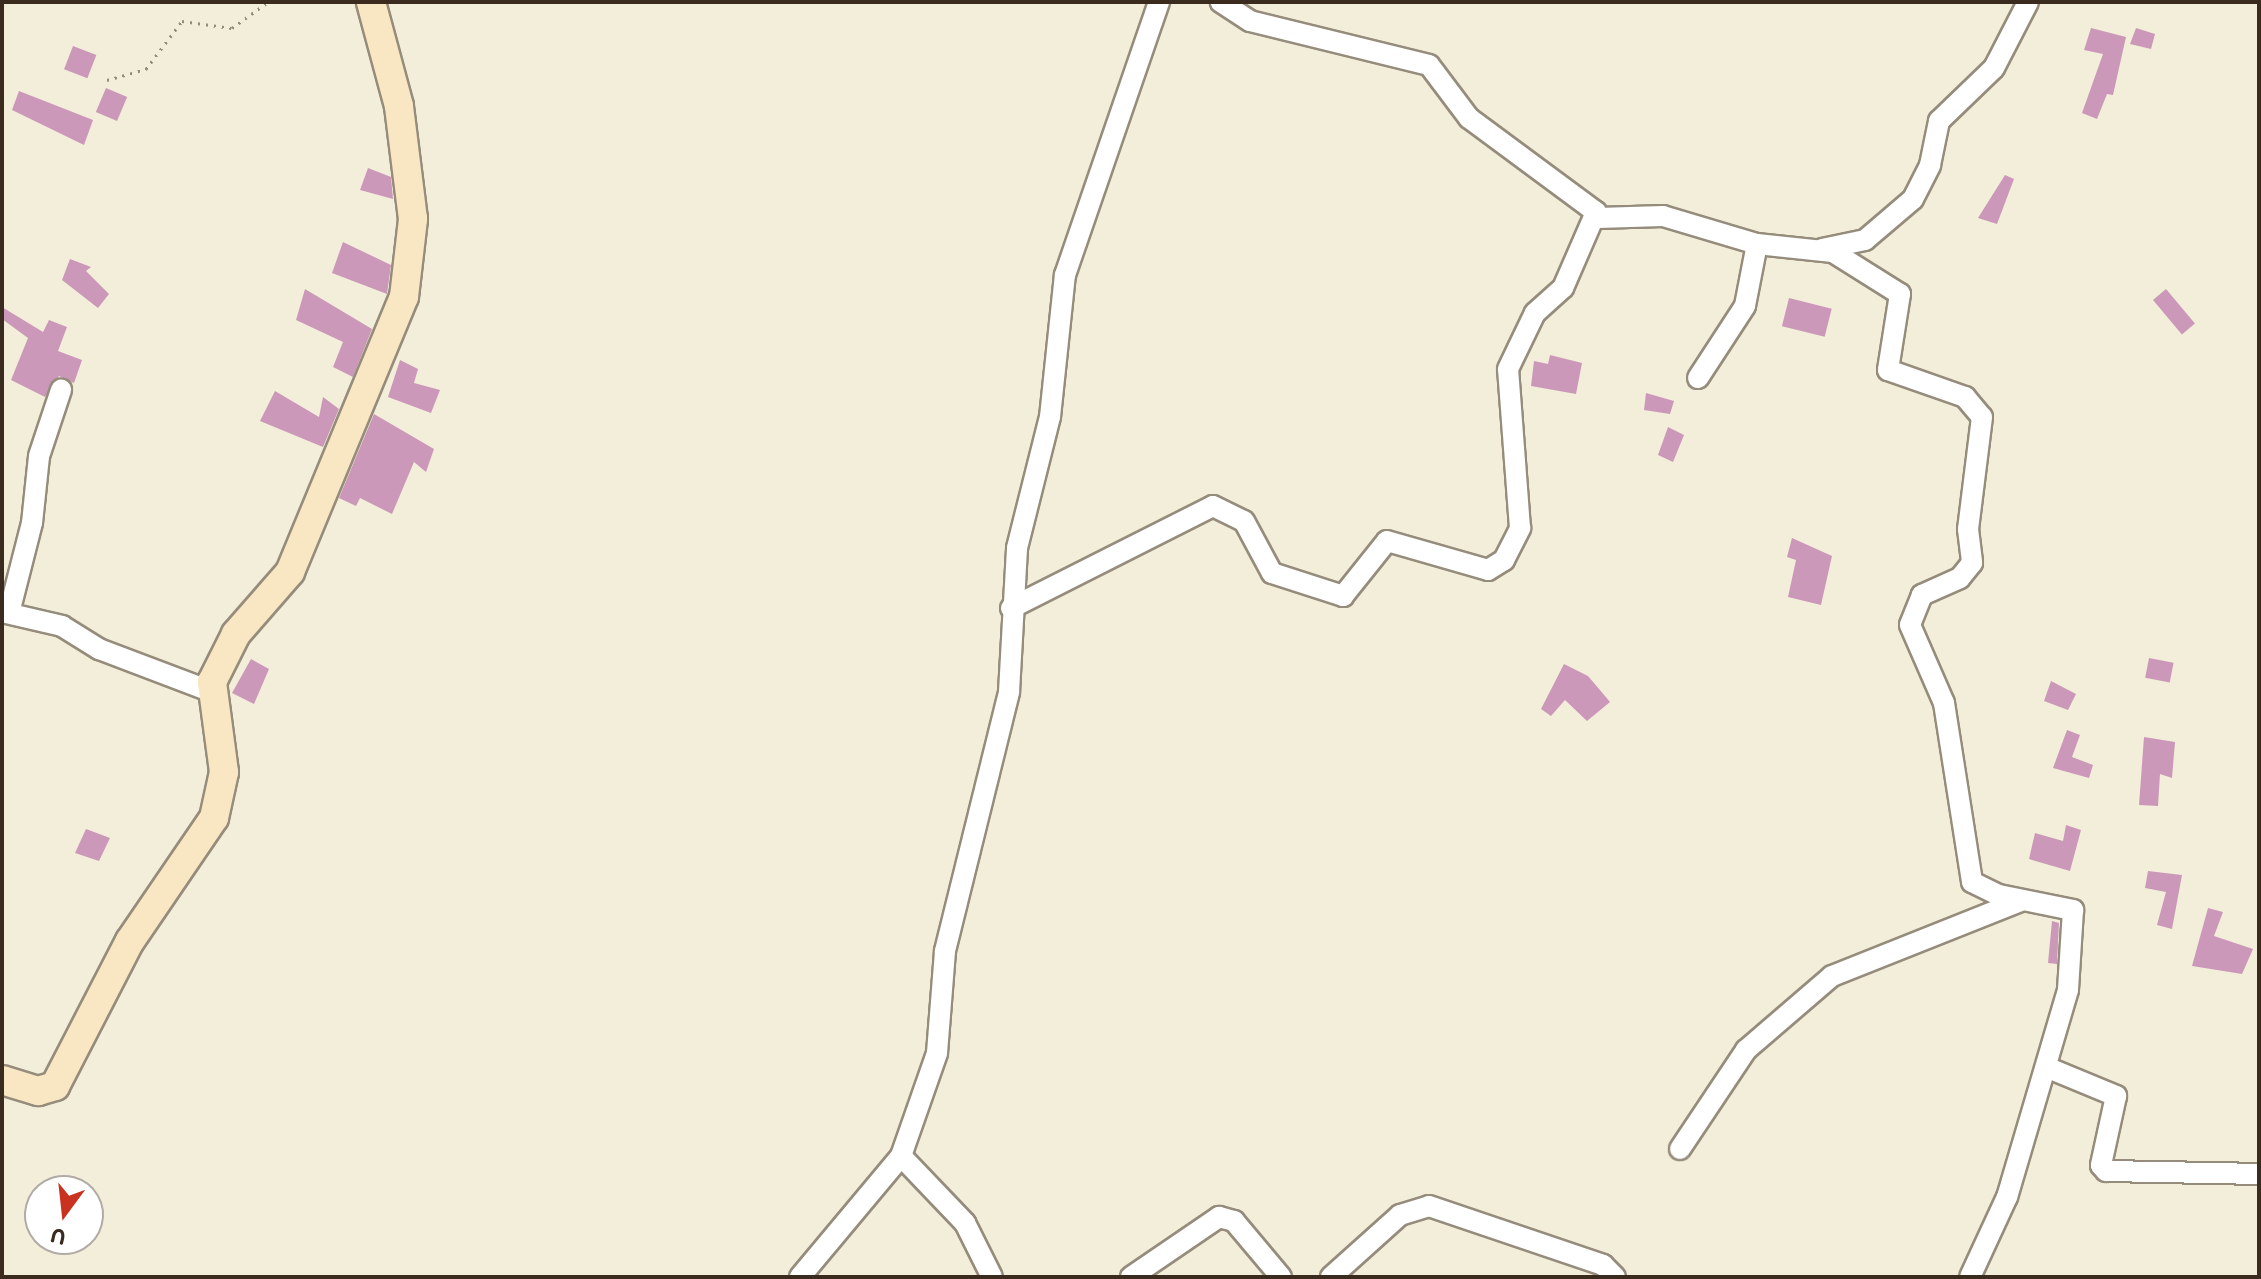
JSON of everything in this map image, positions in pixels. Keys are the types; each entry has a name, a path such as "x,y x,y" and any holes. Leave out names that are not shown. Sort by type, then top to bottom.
{"street":[{"path":"2,1080 38,1091 55,1086 130,941 214,818 224,772 212,692 236,634 290,572 409,281 413,219 399,106 371,2"},
{"path":"800,1277 901,1156 937,1053 945,951 1009,692 1011,608 1017,548 1050,417 1065,275 1159,2"},
{"path":"1221,2 1250,21 1429,65 1469,118 1589,203 1598,218"},
{"path":"1598,218 1663,216 1757,244 1822,249 1865,240 1913,199 1930,165 1939,121 1994,68 2028,2"},
{"path":"1011,608 1213,506 1244,521 1272,573 1335,595 1352,593 1387,541 1479,569 1496,567 1512,550 1523,512 1505,393 1514,345 1563,288 1598,218"},
{"path":"1698,378 1745,306 1757,244"},
{"path":"1822,249 1900,294 1888,370 1965,397 1982,417 1968,529 1972,563 1960,578 1922,595 1910,625 1944,703 1972,882 2020,901 2060,902 2073,910 2068,990 2007,1197 1970,1277"},
{"path":"61,390 39,456 32,523 6,613 62,626 99,649 212,692"},
{"path":"1680,1149 1746,1050 1832,976 2020,901"},
{"path":"2046,1067 2116,1096 2101,1165 2106,1171 2259,1174"},
{"path":"901,1156 965,1223 992,1277"},
{"path":"1331,1277 1400,1215 1429,1206 1603,1265 1615,1277"},
{"path":"1131,1277 1219,1217 1234,1221 1281,1277"}],"path":[{"path":"107,80 146,69 182,21 232,28 268,2"}],"building":[{"path":"2091,28 2126,37 2113,95 2107,94 2097,119 2082,113 2103,54 2084,50"},
{"path":"2136,28 2155,34 2151,49 2130,44"},
{"path":"73,46 96,55 87,78 64,69"},
{"path":"106,88 127,97 117,121 96,112"},
{"path":"19,91 93,120 84,145 12,110"},
{"path":"368,168 391,177 393,199 360,190"},
{"path":"2005,175 2014,179 1997,224 1978,218"},
{"path":"343,242 391,265 387,294 332,273"},
{"path":"70,259 91,267 86,271 109,294 98,308 62,280"},
{"path":"305,289 372,329 353,377 333,367 343,342 296,320"},
{"path":"2166,289 2195,323 2182,334 2153,300"},
{"path":"1789,298 1832,309 1825,337 1782,326"},
{"path":"2,307 43,332 49,320 67,327 58,351 82,360 74,383 59,376 45,397 11,380 28,338 2,319"},
{"path":"1550,355 1582,363 1576,394 1531,386 1534,361 1548,364"},
{"path":"400,360 418,369 414,383 440,390 431,413 388,397"},
{"path":"275,391 319,417 323,397 339,409 323,447 260,421"},
{"path":"1646,393 1674,401 1670,414 1644,410"},
{"path":"374,414 434,449 426,472 414,462 392,514 360,498 356,506 339,498"},
{"path":"1668,427 1684,435 1673,462 1658,455"},
{"path":"1792,538 1832,556 1821,605 1788,597 1796,560 1787,557"},
{"path":"2149,658 2174,663 2170,682 2145,678"},
{"path":"251,659 269,669 254,704 232,693"},
{"path":"1564,664 1588,676 1610,702 1587,721 1565,700 1551,716 1541,709"},
{"path":"2051,681 2076,694 2068,710 2044,701"},
{"path":"2067,730 2080,735 2072,757 2093,765 2089,778 2053,768"},
{"path":"2144,737 2175,742 2172,778 2160,774 2158,806 2139,805"},
{"path":"2066,825 2081,830 2070,871 2029,859 2035,833 2063,841"},
{"path":"86,829 110,838 99,861 75,853"},
{"path":"2148,871 2182,875 2172,929 2157,925 2166,892 2145,888"},
{"path":"2208,908 2223,912 2214,936 2253,949 2242,974 2192,966"},
{"path":"2052,921 2059,923 2057,964 2048,963"}]}
